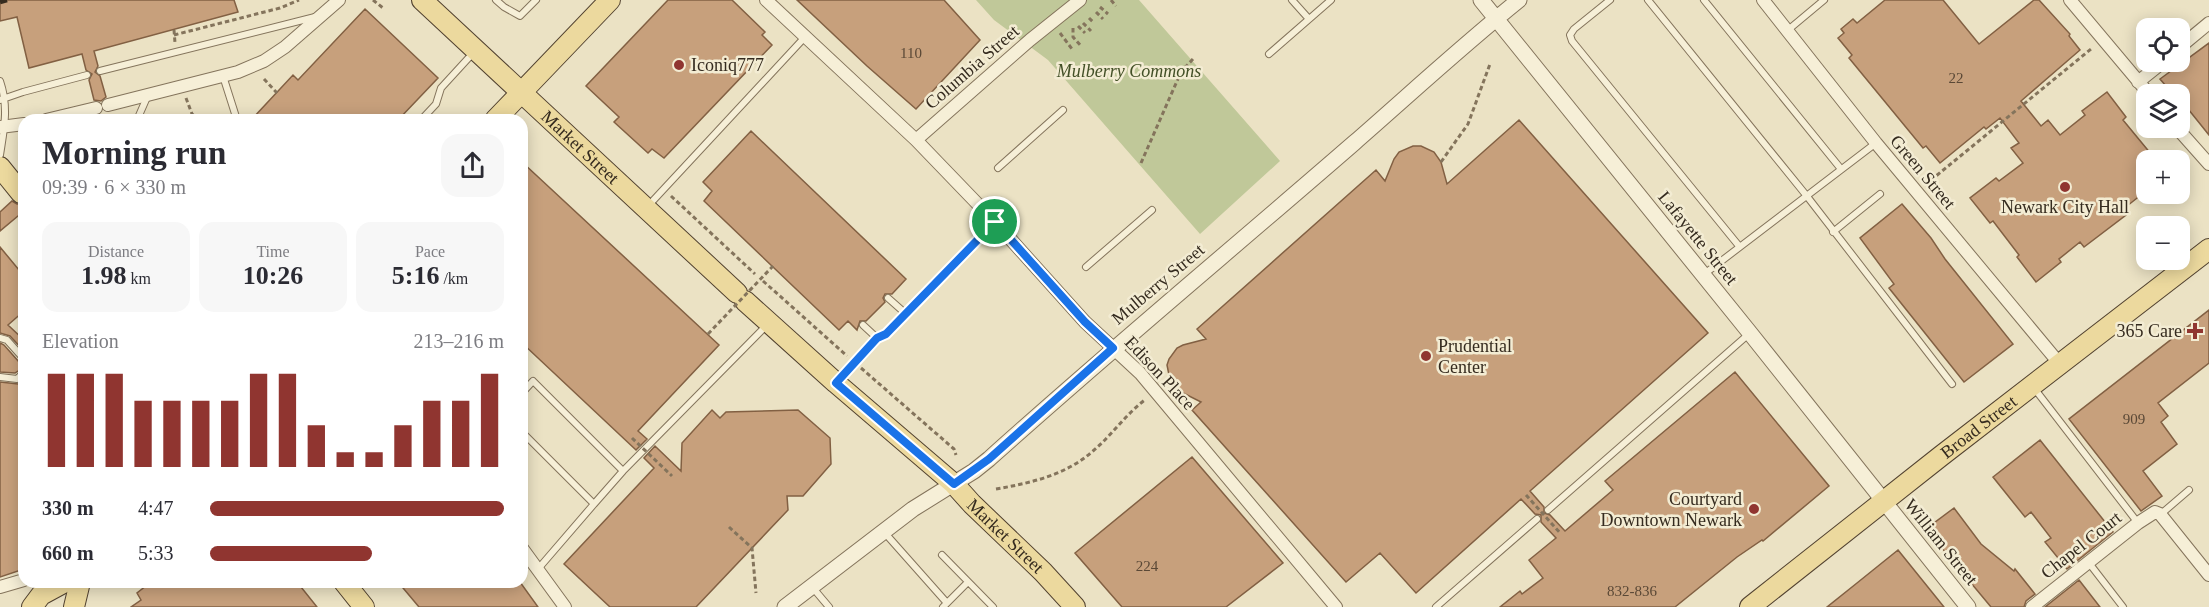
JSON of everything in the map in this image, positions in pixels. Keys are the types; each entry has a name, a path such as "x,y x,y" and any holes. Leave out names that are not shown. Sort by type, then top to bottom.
{"main road":[{"name":"Market Street","path":"422,0 741,297 836,383 954,484 1075,607"},
{"path":"501,114 610,0"},
{"path":"0,167 18,189"},
{"name":"Broad Street","path":"1749,607 2059,363 2209,249"},
{"path":"32,607 41,595 53,588"},
{"path":"74,607 79,588"},
{"path":"349,588 364,607"}],"street":[{"path":"70,114 223,76 264,61 285,48 339,0"},
{"name":"Edison Place","path":"766,0 916,140 995,222 1085,322 1140,373 1336,607"},
{"name":"Columbia Street","path":"916,140 1030,40 1080,0"},
{"name":"Lafayette Street","path":"1481,0 1883,501"},
{"name":"Mulberry Street","path":"785,607 913,509 989,459 1113,348 1519,0"},
{"name":"Green Street","path":"1763,0 1876,143 2059,363"},
{"path":"2070,0 2138,82 2150,72"},
{"path":"2190,39 2209,23"},
{"path":"2,127 18,125"},
{"path":"2186,138 2209,164"},
{"name":"William Street","path":"1883,501 1968,607"},
{"path":"2157,513 2209,575"},
{"name":"Chapel Court","path":"2032,607 2138,523 2157,513"},
{"path":"528,556 565,607"},
{"path":"0,587 18,582"}],"lane":[{"path":"496,0 504,8 520,16 536,0"},
{"path":"1292,0 1309,19"},
{"path":"1269,54 1331,0"},
{"path":"1610,0 1574,29 1570,35 1572,41 1739,246"},
{"path":"1648,0 1806,195 1952,384"},
{"path":"1704,0 1841,170"},
{"path":"1788,30 1824,0"},
{"path":"100,72 322,16"},
{"path":"646,209 805,37"},
{"path":"427,114 436,104 441,88 476,50"},
{"path":"3,99 87,75"},
{"path":"223,76 235,114"},
{"path":"0,81 3,99 0,155"},
{"path":"140,114 148,94"},
{"path":"998,168 1063,110"},
{"path":"1703,275 1876,143"},
{"path":"1833,232 1880,194"},
{"path":"1086,267 1152,210"},
{"path":"836,383 877,338 886,334 995,222"},
{"path":"888,298 905,313"},
{"path":"538,570 623,471 769,322"},
{"path":"863,325 877,338"},
{"path":"1548,510 1750,333"},
{"path":"0,338 7,340 18,352"},
{"path":"0,377 18,377"},
{"path":"528,386 533,381 623,471"},
{"path":"2031,385 2138,523"},
{"path":"528,438 594,504"},
{"path":"2157,513 2189,490"},
{"path":"1436,607 1537,519"},
{"path":"884,532 945,605 968,582"},
{"path":"942,555 993,607"},
{"path":"2089,562 2123,607"},
{"path":"812,587 829,607"}],"path":[{"path":"174,35 280,8 299,0"},
{"path":"373,0 383,8"},
{"path":"1111,0 1116,6"},
{"path":"1100,7 1108,14"},
{"path":"1096,12 1103,20"},
{"path":"1089,18 1093,22"},
{"path":"1083,23 1091,31"},
{"path":"1078,26 1085,33"},
{"path":"1073,28 1073,37 1081,46"},
{"path":"174,30 175,44"},
{"path":"1058,31 1072,48"},
{"path":"1917,192 2091,49"},
{"path":"1141,163 1181,72 1193,59"},
{"path":"1441,162 1468,124 1490,64"},
{"path":"264,79 276,93"},
{"path":"186,98 192,114"},
{"path":"664,190 755,274"},
{"path":"708,334 773,266"},
{"path":"996,489 1063,472 1092,452 1146,399"},
{"path":"632,438 672,476"},
{"path":"1526,495 1561,534"},
{"path":"729,527 752,548 756,593"}],"green space":[{"name":"Mulberry Commons","path":"976,0 1139,0 1280,161 1200,234 1048,60 994,20"}],"building":[{"path":"0,0 234,0 238,12 94,51 98,66 95,72 100,76 106,97 101,101 94,100 89,80 92,74 86,70 82,54 29,68 17,17 0,21"},
{"name":"Iconiq777","path":"668,0 732,0 765,32 762,35 772,45 664,158 652,149 648,153 614,122 619,117 586,86"},
{"path":"797,0 944,0 980,40 916,109"},
{"path":"1885,0 1943,0 1979,44 2034,0 2039,0 2070,34 2069,36 2080,50 2021,101 2041,126 2048,120 2060,135 2085,115 2082,111 2107,92 2126,117 2123,120 2148,150 2136,150 2136,199 2122,210 2126,215 2084,247 2080,242 2059,259 2061,262 2036,282 1993,221 1990,223 1970,198 1996,178 1999,181 2023,163 2011,148 2019,143 2000,118 1986,129 1984,127 1940,163 1926,146 1923,148 1849,58 1852,55 1838,38 1844,33 1841,29 1853,19 1857,23"},
{"path":"365,9 438,78 404,114 257,114 293,75 298,80"},
{"path":"2209,43 2209,135 2190,111 2190,84 2164,84 2160,79 2170,72 2190,72 2190,57"},
{"name":"Prudential Center","path":"1519,120 1708,333 1530,491 1544,507 1544,513 1550,515 1565,531 1613,490 1605,481 1735,372 1829,486 1763,541 1737,557 1675,607 1500,607 1520,591 1522,594 1543,578 1529,560 1556,538 1541,522 1541,515 1535,514 1521,499 1416,593 1380,553 1346,582 1192,410 1201,402 1179,391 1170,380 1167,365 1177,348 1206,339 1197,329 1376,170 1385,181 1399,152 1413,146 1421,146 1434,152 1441,162 1447,184"},
{"path":"751,131 906,279 892,294 885,294 883,298 885,302 866,321 860,321 857,330 848,321 839,330 704,201 712,191 703,182"},
{"path":"528,168 719,345 638,431 647,439 636,450 528,349"},
{"path":"12,201 18,204 18,216 0,231 0,212"},
{"path":"1902,204 2013,344 1964,382 1889,288 1894,284 1860,238"},
{"path":"0,247 18,269 18,316 8,325 18,334 18,345 10,336 0,333"},
{"path":"2209,310 2209,363 2158,403 2168,416 2161,422 2177,444 2143,471 2162,496 2141,511 2069,419"},
{"path":"0,343 18,361 18,371 15,373 0,372"},
{"path":"0,382 18,384 18,571 0,577"},
{"path":"712,410 720,418 726,412 798,410 830,438 831,464 803,496 787,496 788,510 696,607 610,607 564,564 654,468 644,458 655,446 681,471 682,443"},
{"path":"2040,440 2113,532 2067,569 2045,542 2051,538 2031,512 2025,517 1993,477"},
{"path":"1192,457 1283,563 1226,607 1122,607 1075,553"},
{"path":"1954,508 1981,544 2014,571 2015,569 2035,594 2026,601 2024,607 1991,607 1926,529"},
{"path":"1898,550 1944,607 1827,607 1857,583"},
{"path":"2079,580 2100,607 2045,607"},
{"path":"143,588 302,588 317,607 131,607 141,600 137,593"},
{"path":"403,588 524,588 538,607 419,607"}],"railway":[{"path":"0,2 7,0"}],"place":[{"name":"Iconiq777","path":"679,65"},
{"name":"Newark City Hall","path":"2065,187"},
{"name":"365 Care","path":"2195,331"},
{"name":"Prudential Center","path":"1426,356"},
{"name":"Courtyard Downtown Newark","path":"1754,509"}],"route":[{"path":"995,222 1085,322 1113,348 989,459 954,484 836,383 877,338 886,334 995,222"}]}
